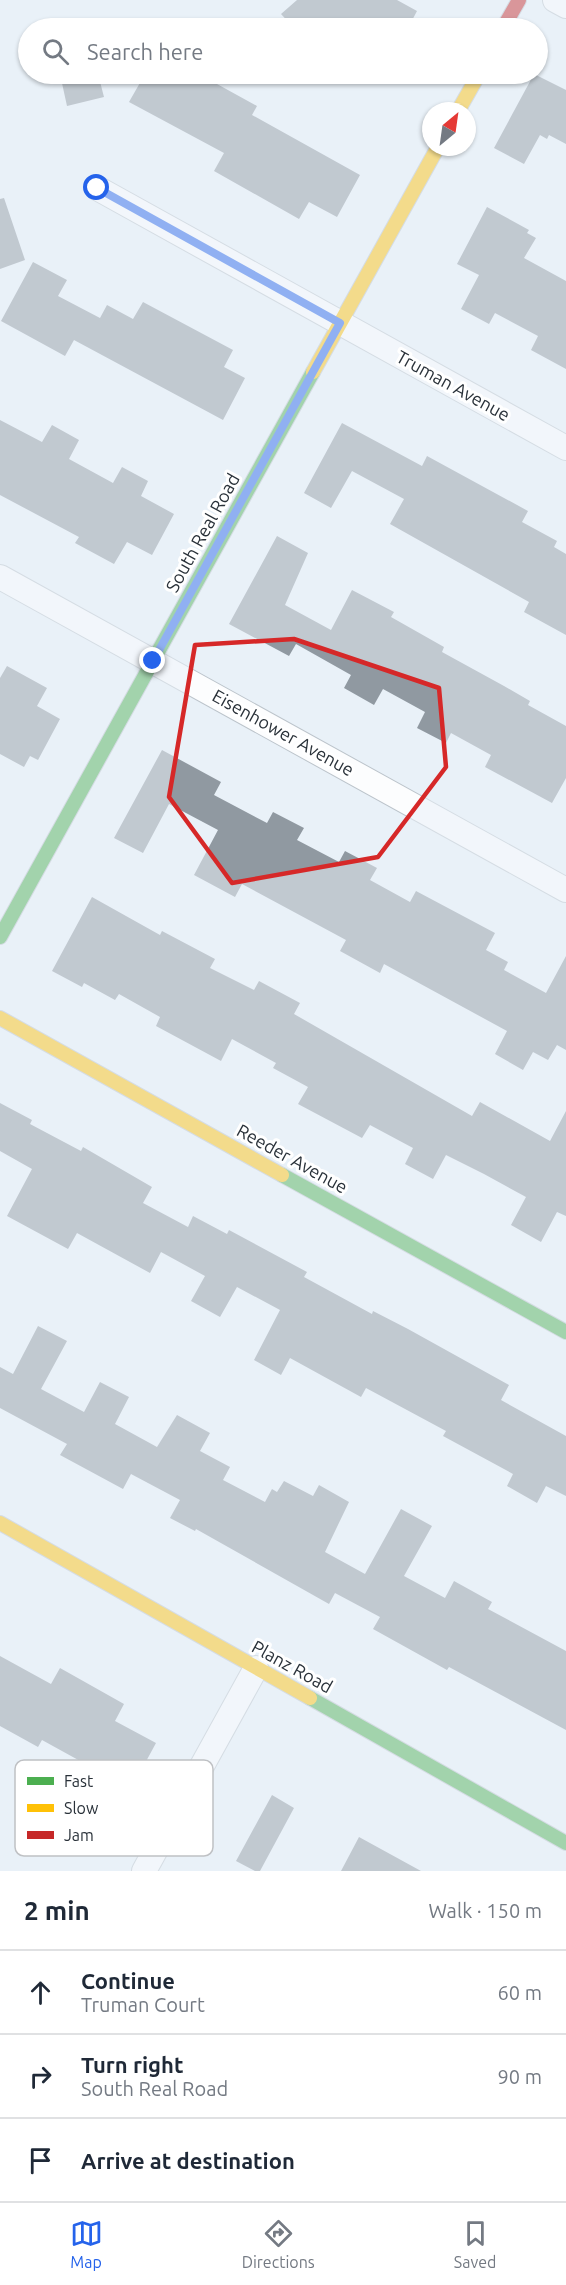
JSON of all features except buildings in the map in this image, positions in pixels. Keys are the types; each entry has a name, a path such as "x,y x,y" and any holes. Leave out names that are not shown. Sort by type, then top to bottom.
{"street":[{"path":"509,18 519,0"},
{"path":"555,0 566,6"},
{"path":"463,102 473,84"},
{"name":"South Real Road","path":"0,937 433,156"},
{"name":"Truman Avenue","path":"97,188 566,448"},
{"name":"Eisenhower Avenue","path":"0,577 566,890"},
{"name":"Reeder Avenue","path":"0,1018 566,1332"},
{"name":"Planz Road","path":"0,1524 566,1843"},
{"path":"205,1760 256,1668"},
{"path":"144,1871 152,1856"}],"highlighted area":[{"path":"294,639 439,688 446,767 378,857 232,883 169,797 195,645"}],"traffic: fast":[{"path":"0,937 313,372"},
{"path":"282,1175 566,1332"},
{"path":"310,1698 566,1843"}],"traffic: slow":[{"path":"463,102 473,84"},
{"path":"313,372 433,156"},
{"path":"0,1018 282,1175"},
{"path":"0,1523 310,1698"}],"traffic: jam":[{"path":"509,18 519,0"}],"route":[{"path":"97,188 340,323 153,661"}]}
